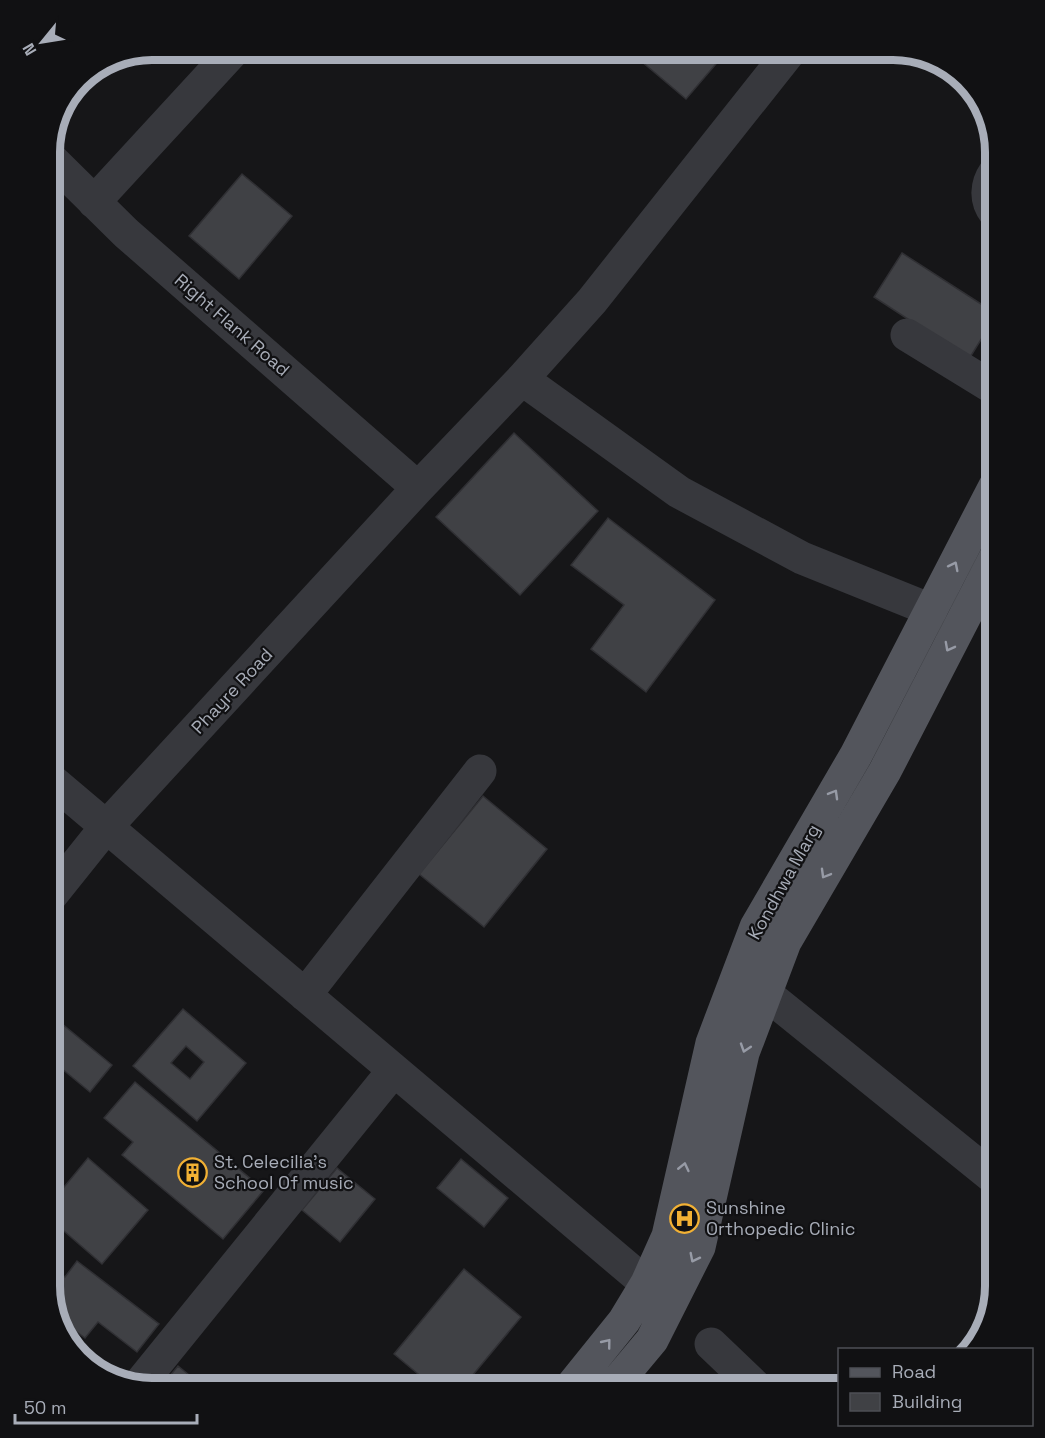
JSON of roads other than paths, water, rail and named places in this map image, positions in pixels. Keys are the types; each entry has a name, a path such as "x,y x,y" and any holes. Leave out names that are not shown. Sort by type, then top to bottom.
{"main road":[{"name":"Kondhwa Marg","path":"620,1378 652,1340 668,1236 712,1043 756,927 856,755 985,507"},
{"name":"Kondhwa Marg","path":"578,1378 624,1321 659,1294 699,1247 743,1053 785,942 885,771 985,579"}],"street":[{"path":"94,202 225,60"},
{"name":"Phayre Road","path":"60,884 106,827 592,301 783,60"},
{"name":"Right Flank Road","path":"60,168 126,234 418,488"},
{"path":"907,335 985,382"},
{"path":"522,379 679,492 802,558 931,610"},
{"path":"305,995 480,771"},
{"path":"60,788 659,1294"},
{"path":"734,986 765,993 985,1170"},
{"path":"145,1378 394,1071"},
{"path":"711,1344 747,1378"}],"place":[{"name":"St. Celecilia's School Of music","path":"193,1172"},
{"name":"Sunshine Orthopedic Clinic","path":"685,1218"}]}
